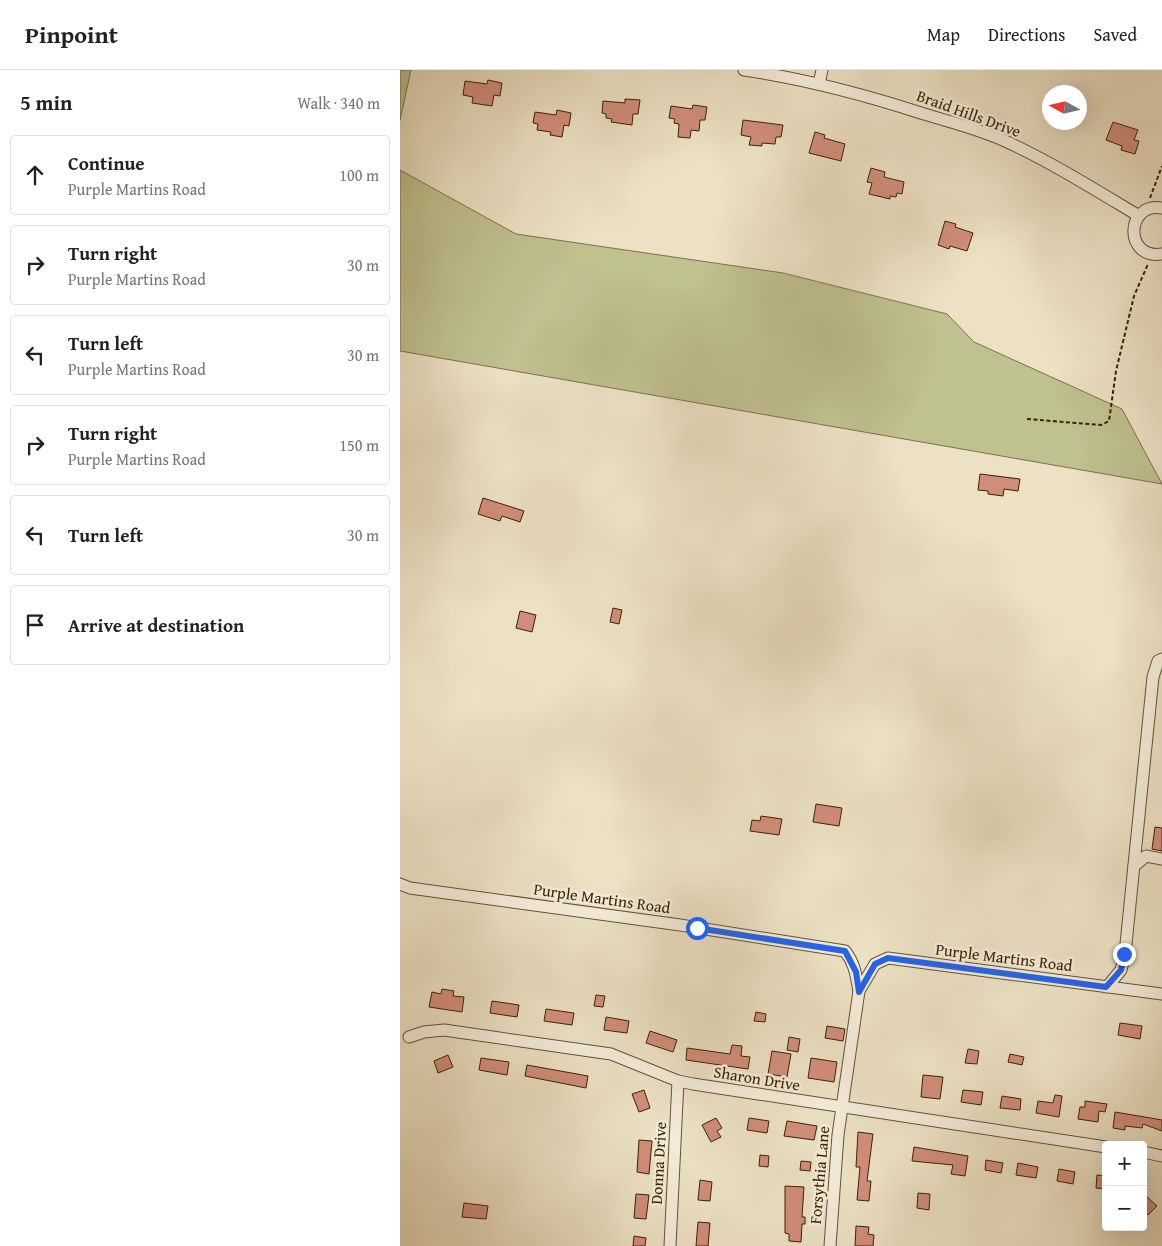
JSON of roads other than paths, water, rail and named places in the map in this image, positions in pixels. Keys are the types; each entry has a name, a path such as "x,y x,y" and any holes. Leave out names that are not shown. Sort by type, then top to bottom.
{"street":[{"name":"Braid Hills Drive","path":"744,70 819,84 903,107 1002,140 1069,173 1138,216"},
{"path":"819,84 822,70"},
{"path":"1162,208 1150,209 1138,216 1133,231 1138,246 1152,255 1162,254"},
{"path":"1106,987 1121,970 1154,677 1158,661 1162,659"},
{"path":"1136,841 1145,846 1146,856"},
{"path":"1146,856 1162,859"},
{"path":"1134,866 1146,856"},
{"name":"Purple Martins Road","path":"400,884 410,888 670,924 845,951 856,972 859,992 841,1107"},
{"name":"Purple Martins Road","path":"859,992 875,964 888,958 1162,994"},
{"name":"Sharon Drive","path":"409,1037 424,1032 444,1030 611,1054 678,1081 1102,1146"},
{"name":"Donna Drive","path":"670,1246 678,1081"},
{"name":"Forsythia Lane","path":"830,1246 841,1107"},
{"path":"1147,1153 1162,1156"}]}
